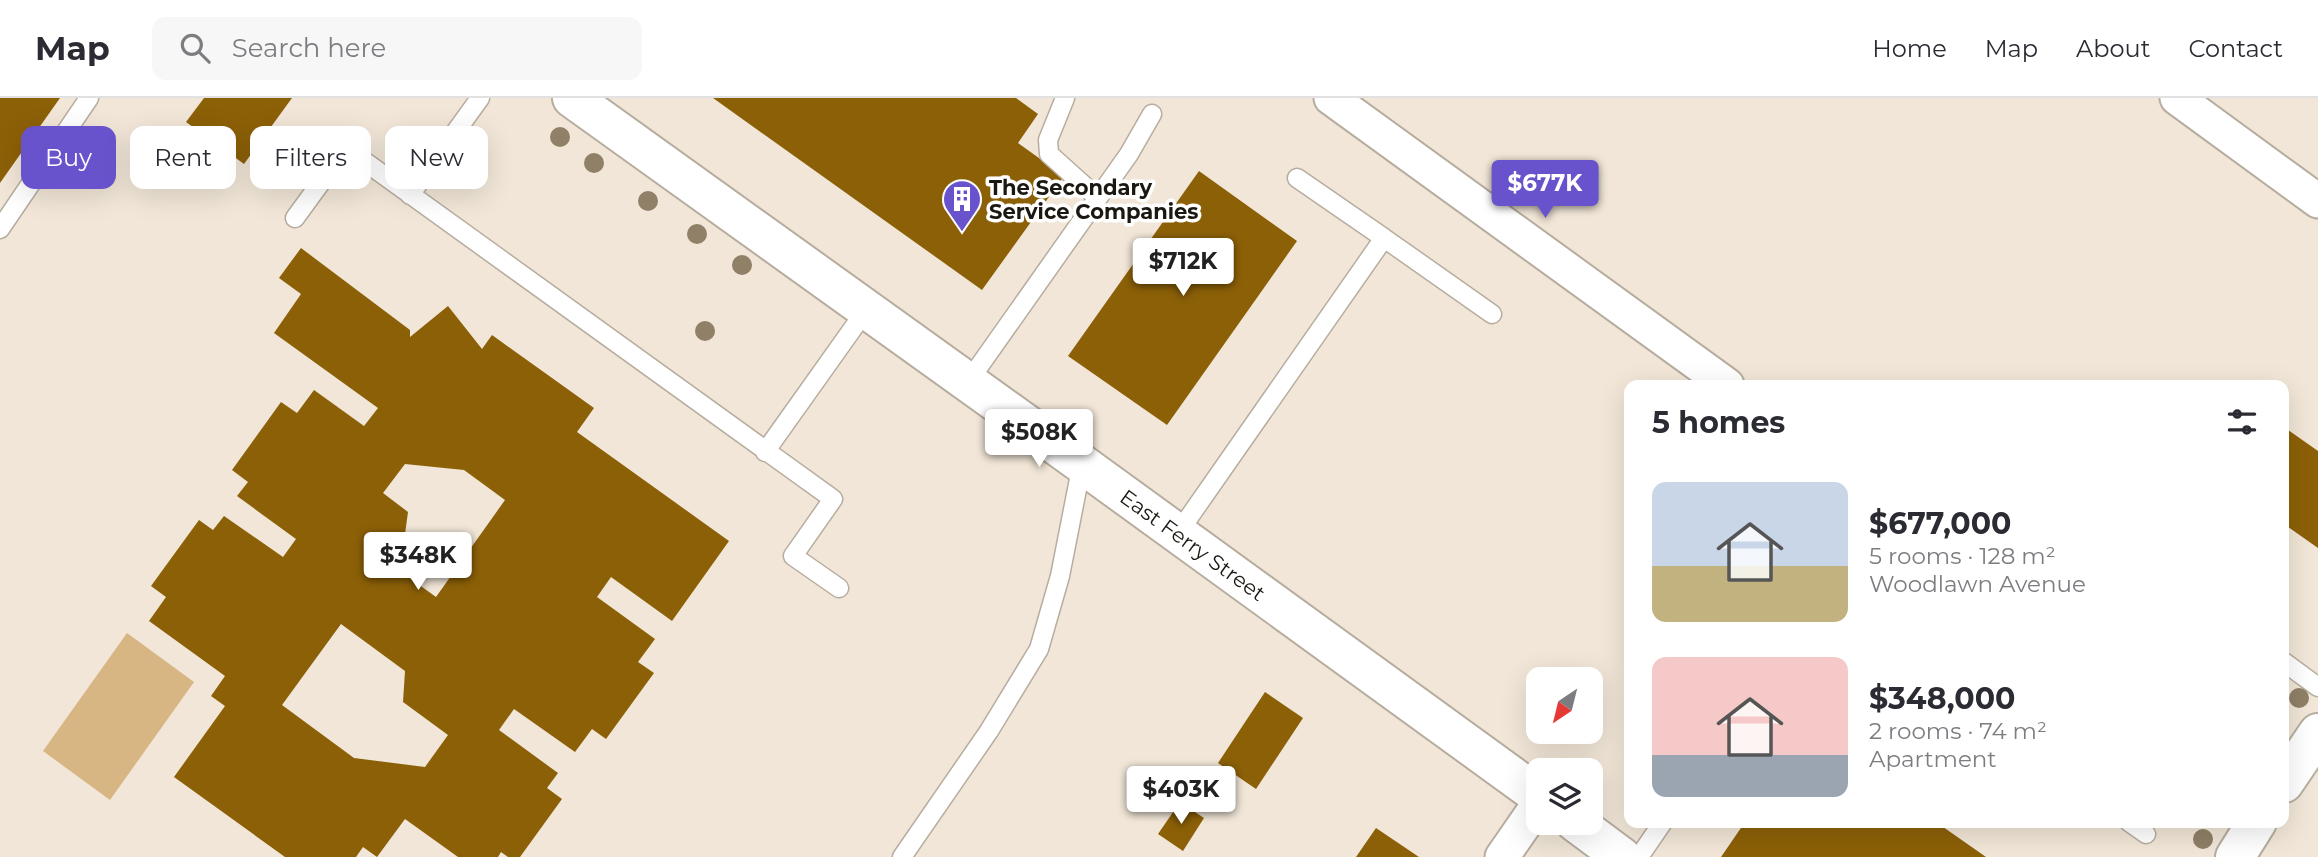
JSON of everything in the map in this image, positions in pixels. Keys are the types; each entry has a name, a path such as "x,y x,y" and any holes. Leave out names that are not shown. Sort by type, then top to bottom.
{"street":[{"name":"East Ferry Street","path":"572,98 1526,786"},
{"path":"1331,98 1720,380"},
{"path":"2177,98 2318,201"},
{"path":"2289,776 2318,733"},
{"path":"1502,857 1526,822"},
{"path":"2235,857 2253,828"},
{"path":"1592,835 1622,857"}],"lane":[{"path":"0,229 89,98"},
{"path":"410,195 480,98"},
{"path":"1065,98 1048,140 1049,154 1098,198"},
{"path":"968,382 1129,154 1152,114"},
{"path":"295,219 346,148 833,499 793,556 839,588"},
{"path":"1297,178 1492,314"},
{"path":"1178,533 1384,238"},
{"path":"765,452 866,310"},
{"path":"902,857 989,731 1039,649 1060,576 1082,464"},
{"path":"2289,666 2318,687"},
{"path":"1639,857 1658,828"},
{"path":"2138,828 2146,834"}],"shaded area":[{"path":"127,633 194,682 110,800 43,751"}],"building":[{"path":"0,98 60,98 40,126 21,126 21,153 0,183"},
{"path":"204,98 292,98 272,126 250,126 250,156 244,164 236,158 236,126 192,126 186,122"},
{"name":"The Secondary Service Companies","path":"713,98 1016,98 1038,114 1018,143 1064,176 982,290"},
{"path":"1199,171 1297,241 1167,425 1068,356"},
{"path":"301,248 410,330 410,337 448,306 482,349 492,335 594,408 577,432 729,541 672,621 611,577 597,597 655,639 638,662 654,673 606,739 592,729 575,752 514,709 499,730 558,773 547,788 562,799 520,857 508,857 501,852 498,857 458,857 405,819 377,857 363,847 356,857 285,857 174,777 225,706 211,696 225,676 149,621 166,597 151,586 199,520 213,530 224,516 283,557 296,539 237,496 248,482 232,470 281,402 297,413 314,390 364,426 378,408 274,333 301,294 279,278","holes":["405,464 464,470 505,500 436,597 400,571 408,512 383,493","341,624 405,671 403,702 448,735 425,767 354,758 282,705"]},
{"path":"2289,431 2318,451 2318,548 2289,528"},
{"path":"1265,692 1303,718 1256,789 1218,763"},
{"path":"1180,802 1204,818 1183,851 1158,834"},
{"path":"1376,828 1419,857 1356,857"},
{"path":"1741,828 1945,828 1986,857 1721,857"}],"place":[{"name":"The Secondary Service Companies","path":"962,233"}]}
